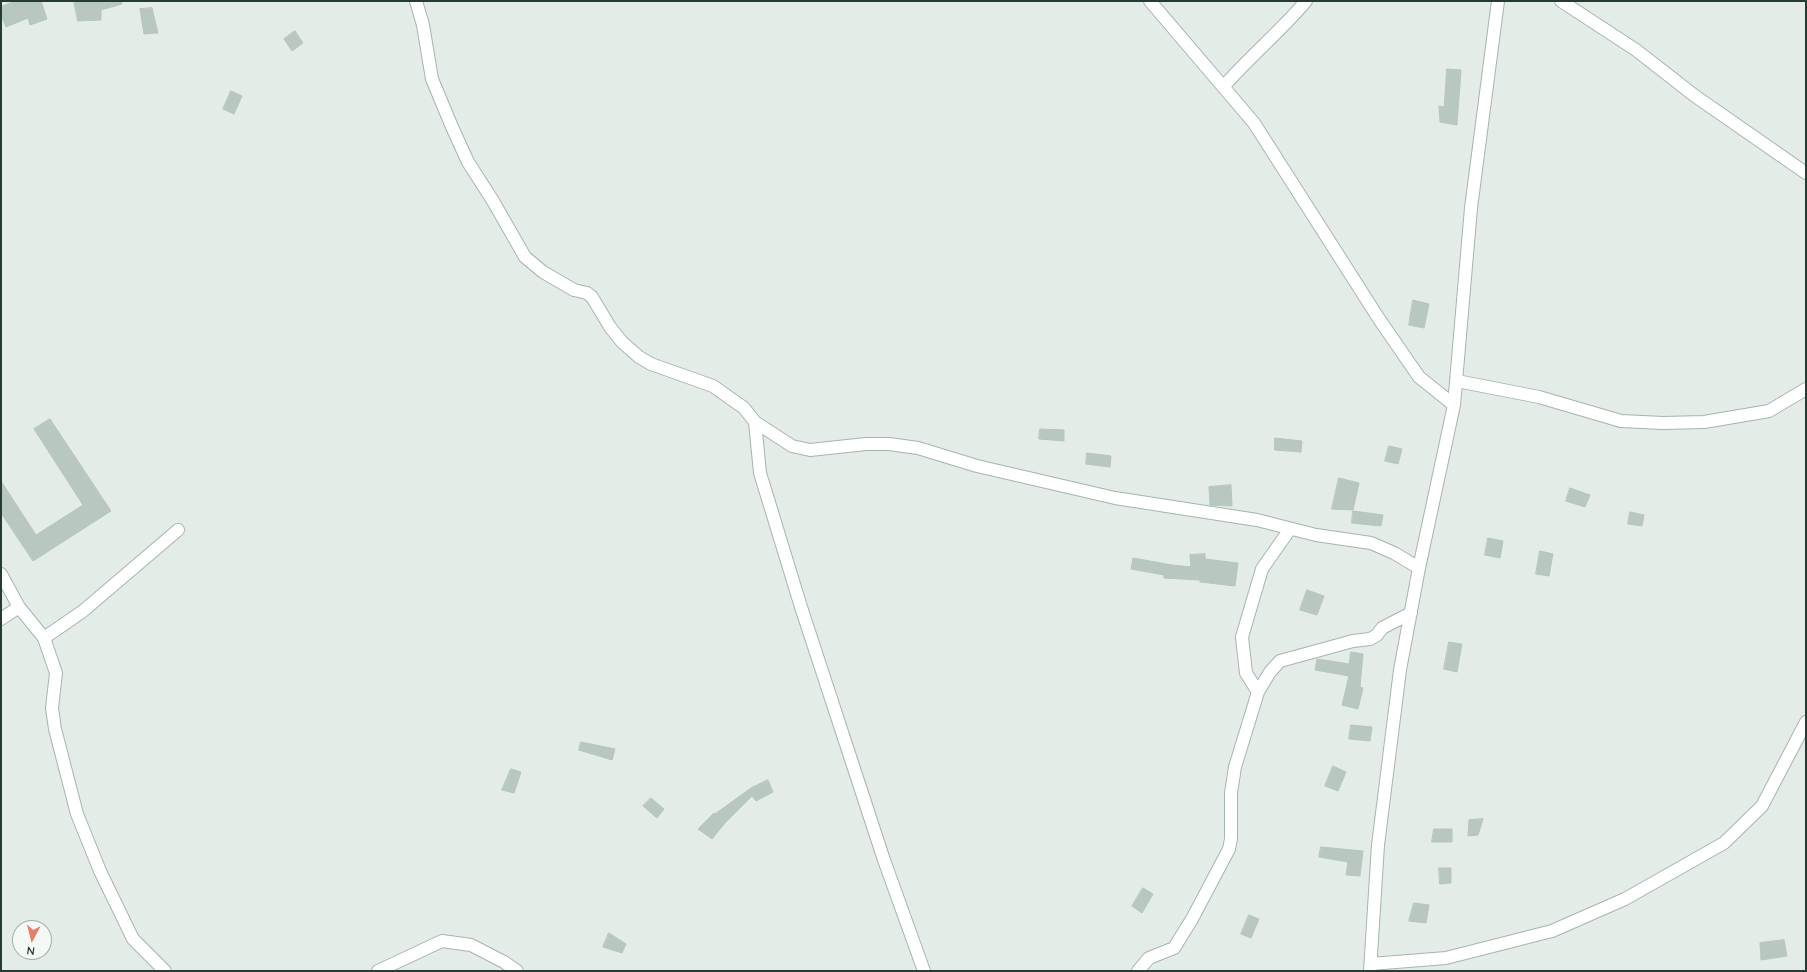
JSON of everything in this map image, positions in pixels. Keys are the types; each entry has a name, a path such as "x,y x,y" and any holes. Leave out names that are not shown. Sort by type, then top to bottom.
{"street":[{"path":"416,1 423,25 432,79 452,127 468,162 493,201 525,257 543,272 574,290 586,293 592,297 610,327 622,342 639,357 651,364 713,386 744,408 755,422 792,446 810,450 866,444 889,444 918,448 977,466 1115,498 1257,520 1316,535 1371,543 1394,553 1419,568"},
{"path":"1150,1 1254,123 1401,352 1419,377 1454,405"},
{"path":"1224,86 1240,67 1271,40 1306,1"},
{"path":"1498,1 1471,208 1454,405 1419,568 1400,670 1378,845 1371,968 1446,958 1552,931 1626,899 1724,843 1762,806 1806,722"},
{"path":"1560,1 1636,50 1695,96 1806,173"},
{"path":"1457,381 1539,397 1621,421 1663,423 1704,422 1769,411 1806,389"},
{"path":"755,422 760,473 801,606 884,860 924,971"},
{"path":"1258,692 1246,673 1242,637 1262,569 1290,529"},
{"path":"44,638 83,610 178,530"},
{"path":"1,574 19,607 44,638 56,673 52,708 55,729 77,814 100,871 133,939 165,971"},
{"path":"1,619 19,607"},
{"path":"1138,971 1149,958 1174,948 1192,919 1229,849 1232,832 1231,793 1235,767 1258,692 1270,672 1280,661 1353,641 1370,639 1382,628 1411,614"},
{"path":"378,971 442,941 471,945 504,962 517,971"}],"building":[{"path":"15,1 41,1 47,19 30,25 28,18 6,27 1,15 1,7"},
{"path":"74,1 121,1 122,4 101,10 101,20 78,21"},
{"path":"152,8 158,33 144,34 140,9"},
{"path":"295,31 303,43 292,51 284,39"},
{"path":"1447,69 1461,70 1457,125 1440,122 1439,106 1444,107"},
{"path":"231,91 242,96 234,114 223,109"},
{"path":"1413,300 1429,304 1424,328 1409,325"},
{"path":"50,419 111,511 33,561 1,513 1,481 36,535 83,505 34,429"},
{"path":"1040,429 1064,430 1064,441 1039,439"},
{"path":"1275,438 1302,441 1301,452 1275,450"},
{"path":"1389,446 1402,449 1398,464 1385,461"},
{"path":"1087,453 1111,456 1110,467 1086,464"},
{"path":"1339,478 1359,483 1353,510 1332,509"},
{"path":"1231,485 1232,506 1210,505 1209,487"},
{"path":"1570,488 1590,495 1585,507 1566,501"},
{"path":"1353,511 1383,515 1381,526 1352,523"},
{"path":"1630,512 1644,515 1642,526 1628,524"},
{"path":"1488,538 1503,541 1500,558 1485,555"},
{"path":"1540,551 1553,554 1549,576 1536,574"},
{"path":"1205,554 1205,559 1238,563 1235,586 1200,582 1200,580 1164,578 1164,575 1131,569 1133,558 1191,567 1190,555"},
{"path":"1307,590 1324,596 1317,615 1300,610"},
{"path":"1449,642 1462,644 1457,672 1444,669"},
{"path":"1351,652 1363,654 1360,687 1363,688 1358,709 1342,705 1349,676 1315,670 1317,659 1349,664"},
{"path":"1351,725 1372,727 1370,741 1349,739"},
{"path":"581,742 615,749 612,760 579,750"},
{"path":"1333,766 1346,772 1338,791 1325,786"},
{"path":"511,769 521,772 514,793 502,790"},
{"path":"768,780 773,792 756,801 752,796 725,823 712,839 698,829 714,813 715,814 751,788"},
{"path":"651,798 664,809 657,818 643,806"},
{"path":"1483,819 1478,835 1468,836 1469,820"},
{"path":"1434,829 1452,829 1452,842 1432,842"},
{"path":"1321,847 1363,851 1360,876 1346,875 1348,862 1319,857"},
{"path":"1439,868 1451,868 1451,883 1440,884"},
{"path":"1143,888 1153,894 1142,913 1132,906"},
{"path":"1414,903 1429,905 1426,923 1409,921"},
{"path":"1249,915 1259,919 1251,938 1241,934"},
{"path":"609,933 626,944 622,953 603,947"},
{"path":"1784,940 1787,956 1761,960 1760,943"}]}
